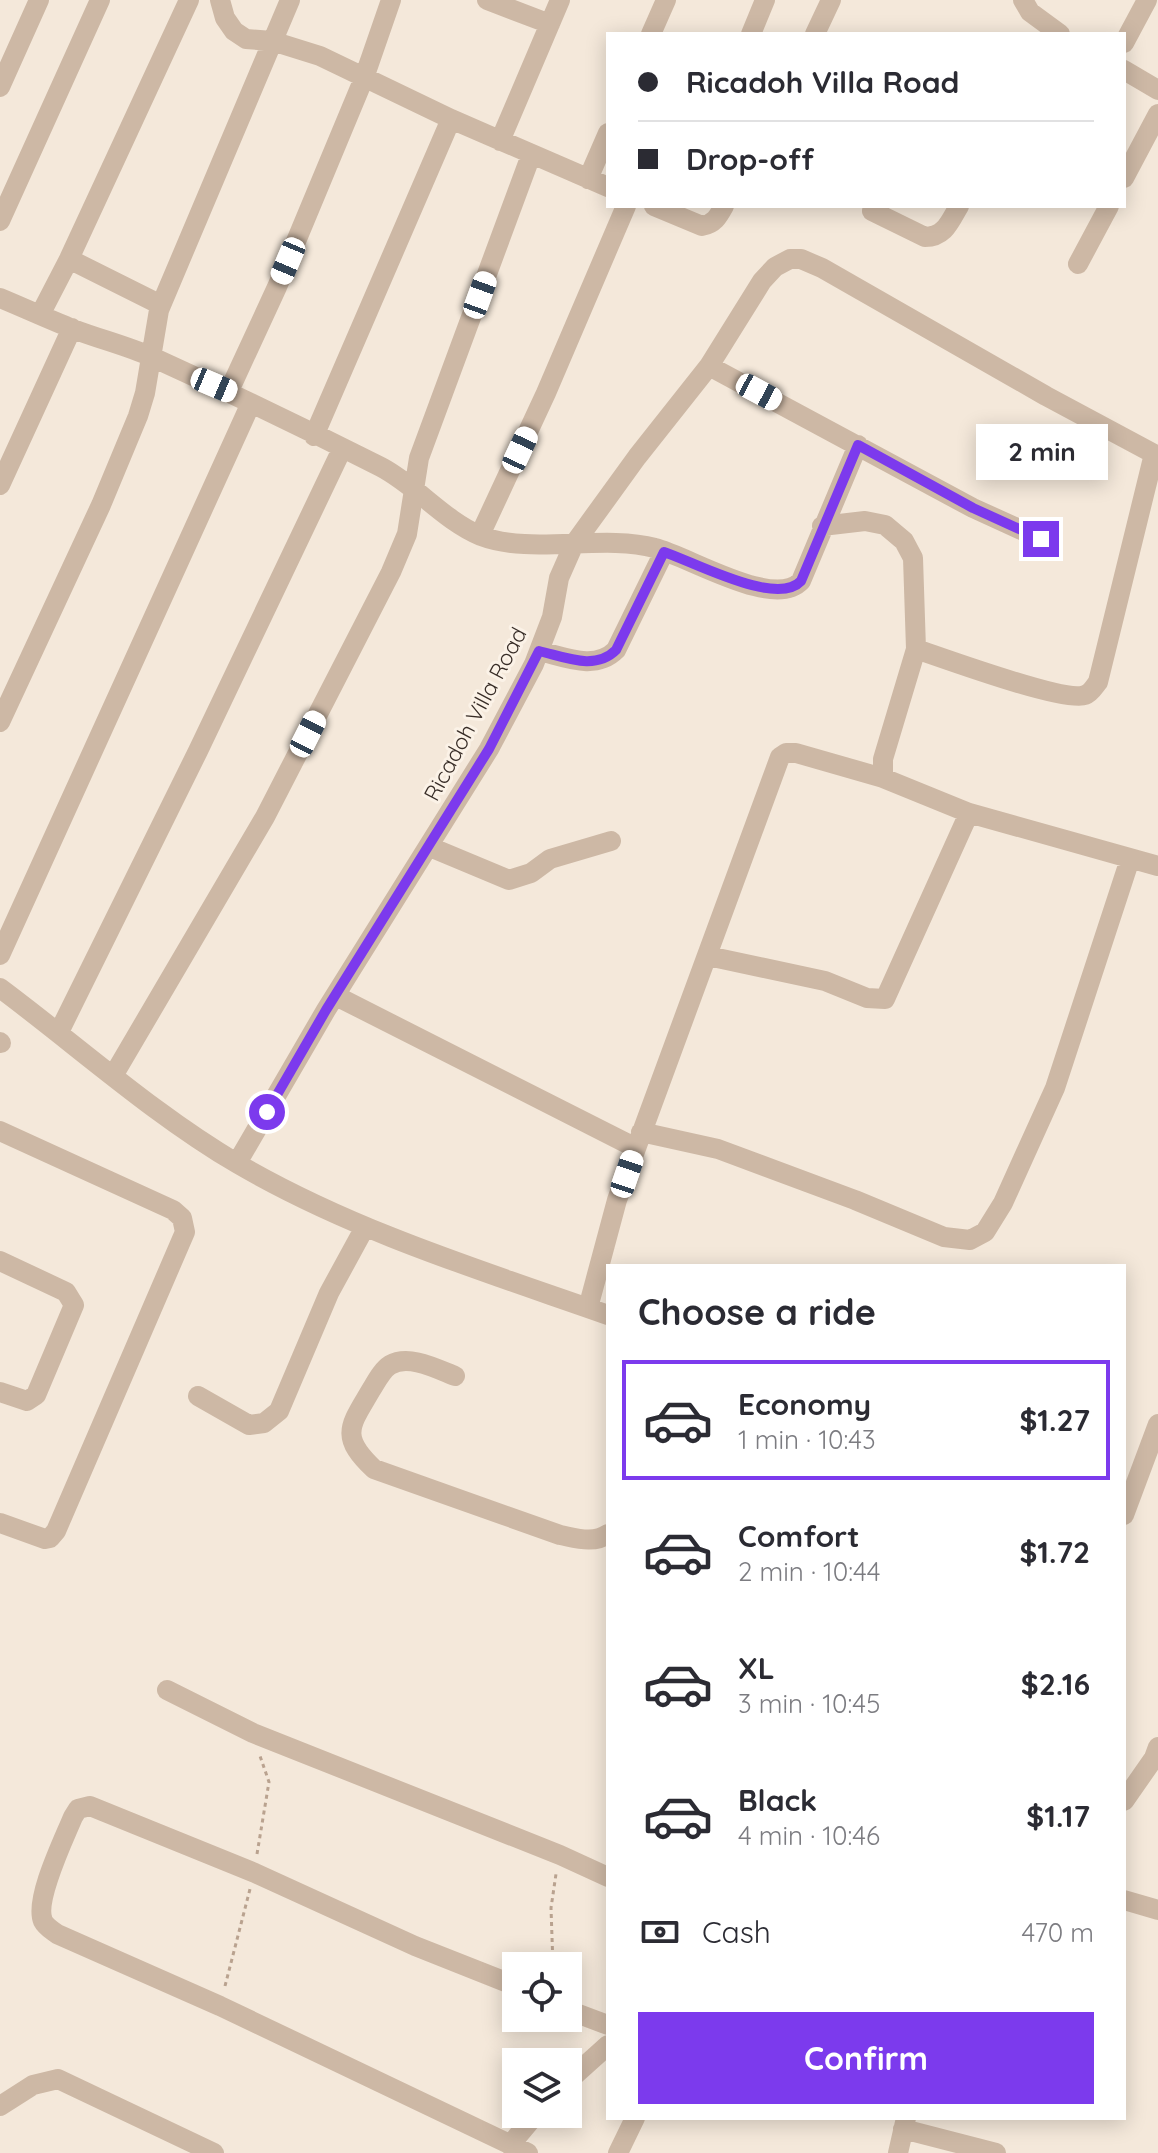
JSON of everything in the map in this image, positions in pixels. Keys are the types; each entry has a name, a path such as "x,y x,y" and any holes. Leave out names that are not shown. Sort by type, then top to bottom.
{"street":[{"path":"0,87 39,0"},
{"path":"0,221 100,0"},
{"path":"40,315 189,0"},
{"path":"220,0 225,18 234,31 246,39 272,41 320,56 451,119 606,186"},
{"path":"0,722 101,505 138,416 161,305 290,0"},
{"path":"229,391 277,287 364,78 391,0"},
{"path":"487,0 550,24"},
{"path":"500,141 560,0"},
{"path":"652,32 666,0"},
{"path":"752,32 765,0"},
{"path":"816,32 831,0"},
{"path":"1023,0 1030,12 1057,32"},
{"path":"1126,39 1147,0"},
{"path":"1126,71 1158,90"},
{"path":"1126,174 1158,114"},
{"path":"314,436 451,119"},
{"path":"588,179 606,138"},
{"path":"113,1076 265,817 391,572 407,534 419,458 531,155"},
{"path":"480,535 546,393 625,208"},
{"path":"667,209 702,226 710,225 723,208"},
{"path":"872,211 925,237 935,237 943,233 958,208"},
{"path":"1078,264 1108,208"},
{"path":"69,259 161,305"},
{"name":"Ricadoh Villa Road","path":"237,1163 489,749 539,651 552,617 559,578 574,544 709,366 762,281 775,267 790,259 801,259 822,268 1156,455"},
{"path":"0,298 152,357 229,391 384,469 443,514 480,535 500,542 655,547 745,584 780,591 795,588 801,581 858,445"},
{"path":"0,485 72,328"},
{"path":"709,366 973,508 1041,539"},
{"path":"0,955 251,403"},
{"path":"59,1032 342,449"},
{"path":"916,649 1054,693 1087,695 1098,682 1156,455"},
{"path":"822,526 840,523 885,525 904,541 913,558 916,649 886,746 883,778"},
{"path":"539,651 592,663 607,659 616,650 664,552"},
{"path":"588,1308 617,1200 780,757 786,753 796,753 883,778 969,813 1158,866"},
{"path":"708,956 825,981 867,998 885,999 969,813"},
{"path":"430,847 509,880 531,873 550,859 611,841"},
{"path":"336,996 639,1140 718,1149 944,1237 970,1240 985,1232 1003,1203 1055,1088 1130,859"},
{"path":"0,988 162,1114 237,1163 294,1195 365,1227 606,1314"},
{"path":"0,1131 173,1210 182,1218 185,1232 56,1531 45,1539 0,1523"},
{"path":"198,1396 249,1425 264,1423 279,1411 329,1293 365,1227"},
{"path":"0,1261 66,1292 74,1305 36,1395 27,1401 0,1392"},
{"path":"455,1376 413,1361 390,1365 378,1378 352,1422 351,1435 363,1459 374,1469 560,1535 590,1540 606,1536"},
{"path":"1126,1505 1158,1424"},
{"path":"167,1690 253,1733 606,1876"},
{"path":"1126,1798 1154,1758 1158,1747"},
{"path":"502,1980 415,1946 255,1873 90,1806 78,1809 73,1817 44,1892 41,1917 45,1925 57,1934 220,2006 519,2149 529,2128"},
{"path":"1126,1901 1158,1910"},
{"path":"582,2015 606,2024"},
{"path":"582,2068 606,2047"},
{"path":"0,2106 33,2085 58,2079 214,2153"},
{"path":"618,2153 634,2120"},
{"path":"898,2153 905,2124 996,2153"}],"path":[{"path":"553,1952 551,1908 560,1855"}],"route":[{"path":"267,1112 326,1010 489,749 539,651 592,663 607,659 616,650 664,552 745,584 780,591 795,588 801,581 858,445 973,508 1041,539"}]}
